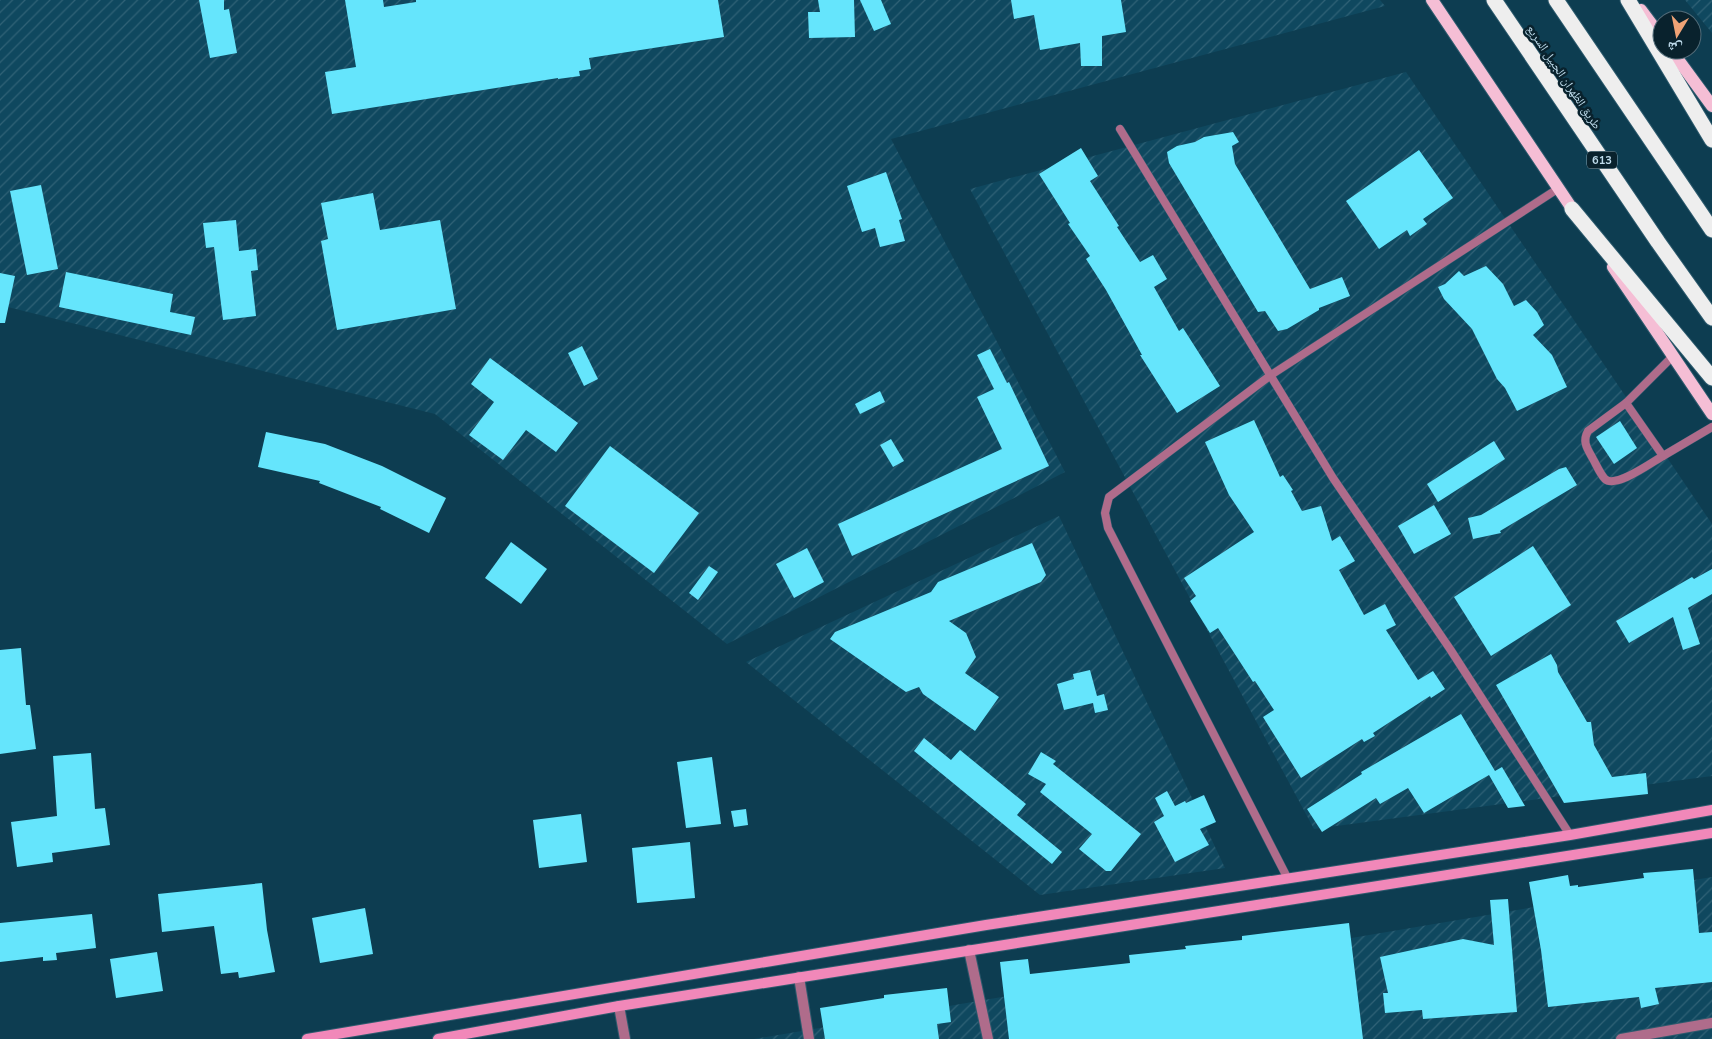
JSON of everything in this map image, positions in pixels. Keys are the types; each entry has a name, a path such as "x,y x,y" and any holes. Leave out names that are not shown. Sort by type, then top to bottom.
{"highway":[{"name":"طريق الظهران الجبيل السريع","path":"1494,0 1658,242 1712,318"},
{"path":"1556,0 1712,230"},
{"path":"1628,0 1712,140"},
{"path":"1572,209 1712,378"}],"main road":[{"path":"1432,0 1712,414"},
{"path":"1634,0 1652,24"},
{"path":"1678,60 1712,106"}],"street":[{"path":"306,1039 986,924 1570,835 1712,810"},
{"path":"438,1039 619,1006 1712,833"},
{"path":"969,950 988,1039"},
{"path":"800,977 809,1039"},
{"path":"619,1006 624,1039"},
{"path":"1621,1039 1712,1023"}],"lane":[{"path":"1120,129 1332,478 1450,649 1570,835"},
{"path":"1288,878 1108,528 1105,513 1109,497 1271,375 1559,188"},
{"path":"1673,356 1626,402 1588,431 1584,444 1605,479 1613,482 1621,480 1712,427"},
{"path":"1626,402 1663,456"}],"shaded area":[{"path":"0,0 1380,0 1385,6 891,139 1065,472 727,644 435,414 0,305"},
{"path":"1685,0 1712,0 1712,33 1702,21 1702,10 1693,10"},
{"path":"1406,72 1712,524 1712,776 1314,829 970,189"},
{"path":"1059,516 1225,868 1040,895 746,662"},
{"path":"1712,877 1712,1039 754,1039"}],"building":[{"path":"199,0 224,0 224,10 229,9 237,53 210,58"},
{"path":"345,0 383,0 384,7 416,2 416,0 718,0 724,37 589,58 591,69 579,71 580,76 332,114 325,72 356,67"},
{"path":"818,0 854,0 855,37 809,38 808,12 820,12"},
{"path":"860,0 881,0 891,24 874,31"},
{"path":"1011,0 1121,0 1126,32 1102,36 1102,66 1081,66 1080,43 1040,50 1034,15 1014,19"},
{"path":"1233,132 1239,142 1232,146 1235,164 1310,289 1342,277 1350,296 1319,308 1319,310 1287,329 1278,331 1265,311 1258,312 1169,163 1167,152 1177,146 1195,142 1204,137"},
{"path":"1081,148 1098,176 1090,181 1140,262 1153,255 1167,279 1154,287 1179,331 1183,328 1220,386 1177,413 1140,355 1142,355 1106,290 1086,259 1090,256 1068,224 1070,223 1039,174"},
{"path":"1419,150 1453,198 1423,219 1427,224 1410,236 1407,230 1379,249 1346,201"},
{"path":"886,172 902,219 899,220 905,241 880,247 875,228 862,232 847,186"},
{"path":"41,185 58,269 27,275 10,191"},
{"path":"373,193 380,230 440,220 456,309 337,330 321,241 328,239 321,203"},
{"path":"236,220 239,251 256,249 258,270 251,271 256,316 223,320 214,247 206,248 203,223"},
{"path":"1486,266 1503,284 1514,306 1526,300 1537,312 1544,325 1533,335 1552,355 1567,387 1517,411 1505,388 1497,379 1472,329 1444,299 1438,287 1445,284 1459,271 1464,276"},
{"path":"66,272 173,294 170,312 195,317 191,335 59,307"},
{"path":"0,273 15,276 5,323 0,323"},
{"path":"582,346 598,379 584,386 568,353"},
{"path":"990,349 1007,383 1009,382 1049,466 852,556 838,524 1002,449 977,397 994,389 977,355"},
{"path":"490,358 578,423 556,452 526,430 503,460 469,435 494,402 471,384"},
{"path":"880,391 885,402 860,414 855,404"},
{"path":"1254,420 1280,477 1283,475 1293,490 1291,491 1302,511 1321,506 1332,541 1340,536 1355,561 1339,570 1364,615 1385,604 1396,625 1386,630 1418,680 1433,671 1445,689 1431,698 1430,696 1373,733 1375,736 1364,742 1362,739 1301,778 1263,717 1274,710 1255,681 1253,682 1218,628 1210,633 1190,601 1196,596 1184,578 1254,532 1229,495 1205,442"},
{"path":"1620,421 1637,448 1614,464 1596,437"},
{"path":"266,432 325,444 382,466 446,498 429,533 380,509 381,507 319,483 320,481 258,467"},
{"path":"891,439 904,461 893,467 880,445"},
{"path":"1494,441 1505,459 1438,502 1427,484"},
{"path":"610,446 699,513 654,573 565,506"},
{"path":"1566,467 1577,485 1500,531 1501,533 1473,539 1468,518 1481,515 1559,469"},
{"path":"1434,505 1451,534 1414,554 1398,526"},
{"path":"511,542 547,569 521,604 485,578"},
{"path":"1032,543 1046,575 1041,582 949,621 966,633 976,657 965,673 999,697 975,731 923,694 919,687 906,692 830,639 835,632 931,592 938,582"},
{"path":"1533,546 1571,605 1491,656 1454,597"},
{"path":"807,548 824,582 794,598 776,564"},
{"path":"709,566 718,572 698,600 689,593"},
{"path":"1712,569 1712,594 1688,608 1700,644 1683,650 1673,617 1629,643 1616,621 1692,577 1694,579"},
{"path":"21,648 26,705 30,705 36,749 0,754 0,650"},
{"path":"1551,654 1557,665 1558,672 1587,722 1591,722 1594,745 1612,777 1646,773 1648,794 1564,803 1496,685"},
{"path":"1090,670 1097,696 1104,694 1108,710 1095,713 1093,703 1064,710 1057,684 1074,679 1073,674"},
{"path":"1461,714 1495,771 1502,767 1525,806 1508,808 1489,775 1424,813 1408,788 1380,804 1376,798 1322,832 1307,809 1362,774 1361,772"},
{"path":"924,738 951,760 960,750 1026,804 1017,815 1062,852 1052,864 914,751"},
{"path":"1041,752 1056,761 1053,764 1141,834 1111,871 1106,871 1079,849 1092,834 1040,792 1046,784 1028,774"},
{"path":"91,753 95,809 105,808 110,845 52,853 53,862 17,867 11,822 57,816 53,756"},
{"path":"712,757 721,824 686,828 677,762"},
{"path":"1167,791 1175,806 1204,795 1216,822 1200,829 1209,845 1175,862 1154,822 1164,816 1155,798"},
{"path":"746,809 748,825 734,827 731,811"},
{"path":"581,814 587,862 539,868 533,820"},
{"path":"690,842 695,898 637,903 632,848"},
{"path":"1693,869 1699,933 1712,932 1712,982 1655,988 1659,1004 1641,1008 1639,997 1548,1007 1541,950 1529,882 1568,875 1570,886 1578,885 1578,887 1644,878 1643,873"},
{"path":"262,883 267,930 275,972 239,978 238,972 221,974 214,926 162,932 158,894"},
{"path":"1508,899 1517,1012 1423,1019 1422,1010 1385,1013 1383,993 1388,993 1380,957 1463,939 1494,945 1490,900"},
{"path":"365,908 373,954 320,963 312,918"},
{"path":"92,914 96,948 56,953 57,960 43,961 43,957 0,962 0,923"},
{"path":"1349,923 1363,1039 1009,1039 1000,962 1028,959 1030,974 1130,963 1129,955 1186,949 1185,946 1242,940 1242,936"},
{"path":"157,952 163,991 116,998 110,959"},
{"path":"947,988 951,1022 937,1024 939,1039 825,1039 820,1008 884,998 884,995"}]}
